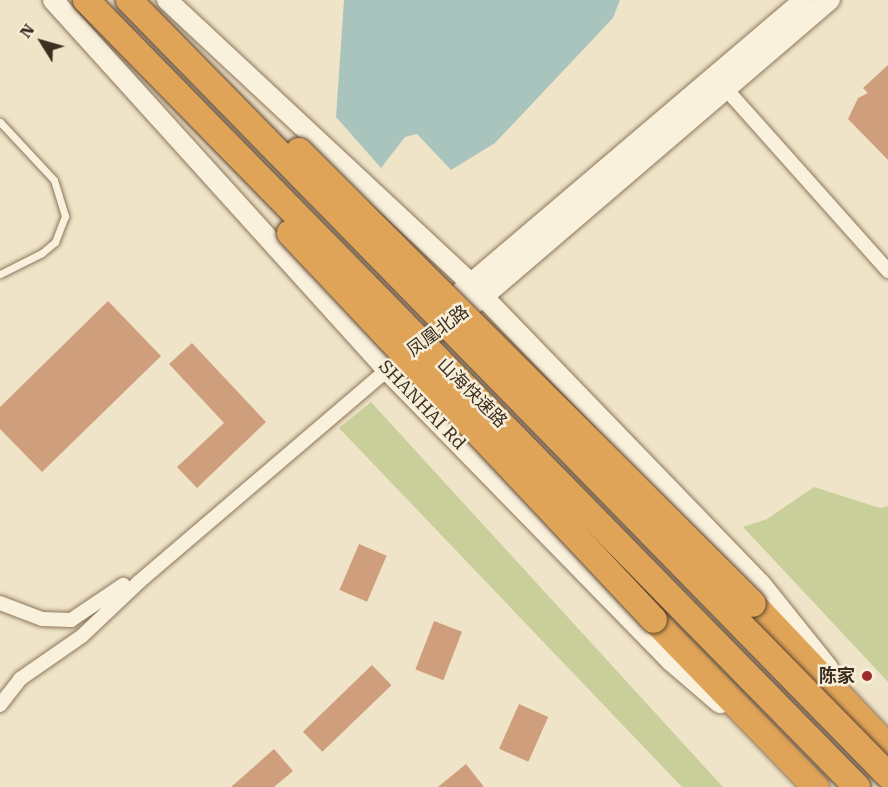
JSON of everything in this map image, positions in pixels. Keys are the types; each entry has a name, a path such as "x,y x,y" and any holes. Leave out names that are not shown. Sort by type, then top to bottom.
{"highway":[{"path":"78,0 189,127 654,620 816,787"},
{"name":"山海快速路","path":"86,0 857,787"},
{"name":"山海快速路","path":"129,0 888,775"},
{"path":"174,46 314,164 753,604 888,745"}],"main road":[{"name":"SHANHAI Rd","path":"53,0 387,370 671,661 816,787"},
{"path":"167,0 477,290 760,583 888,745"},
{"name":"凤凰北路","path":"387,370 804,0"},
{"name":"凤凰北路","path":"477,290 726,89 830,0"}],"street":[{"path":"726,89 888,272"},
{"path":"0,705 20,679 82,636 213,518 387,370"},
{"path":"0,603 42,619 71,620 111,596 159,554 213,518"}],"lane":[{"path":"0,122 54,180 66,216 55,242 42,253 0,274"}],"green space":[{"path":"371,402 723,787 682,787 339,428"},
{"path":"814,487 880,508 888,506 888,682 743,527 767,519"}],"water":[{"path":"344,0 620,0 613,18 495,143 451,170 417,134 405,137 381,168 336,117"}],"building":[{"path":"888,65 888,160 848,119 858,98 868,93 863,88"},
{"path":"108,301 161,356 42,472 0,429 0,407"},
{"path":"192,343 266,422 197,488 177,467 224,423 169,364"},
{"path":"359,544 387,556 367,602 339,590"},
{"path":"434,621 462,632 443,680 415,670"},
{"path":"372,665 391,685 322,752 303,732"},
{"path":"519,704 548,717 528,762 499,749"},
{"path":"274,749 293,771 274,787 231,787"},
{"path":"466,764 484,787 438,787"}],"place":[{"name":"陈家","path":"867,676"}]}
